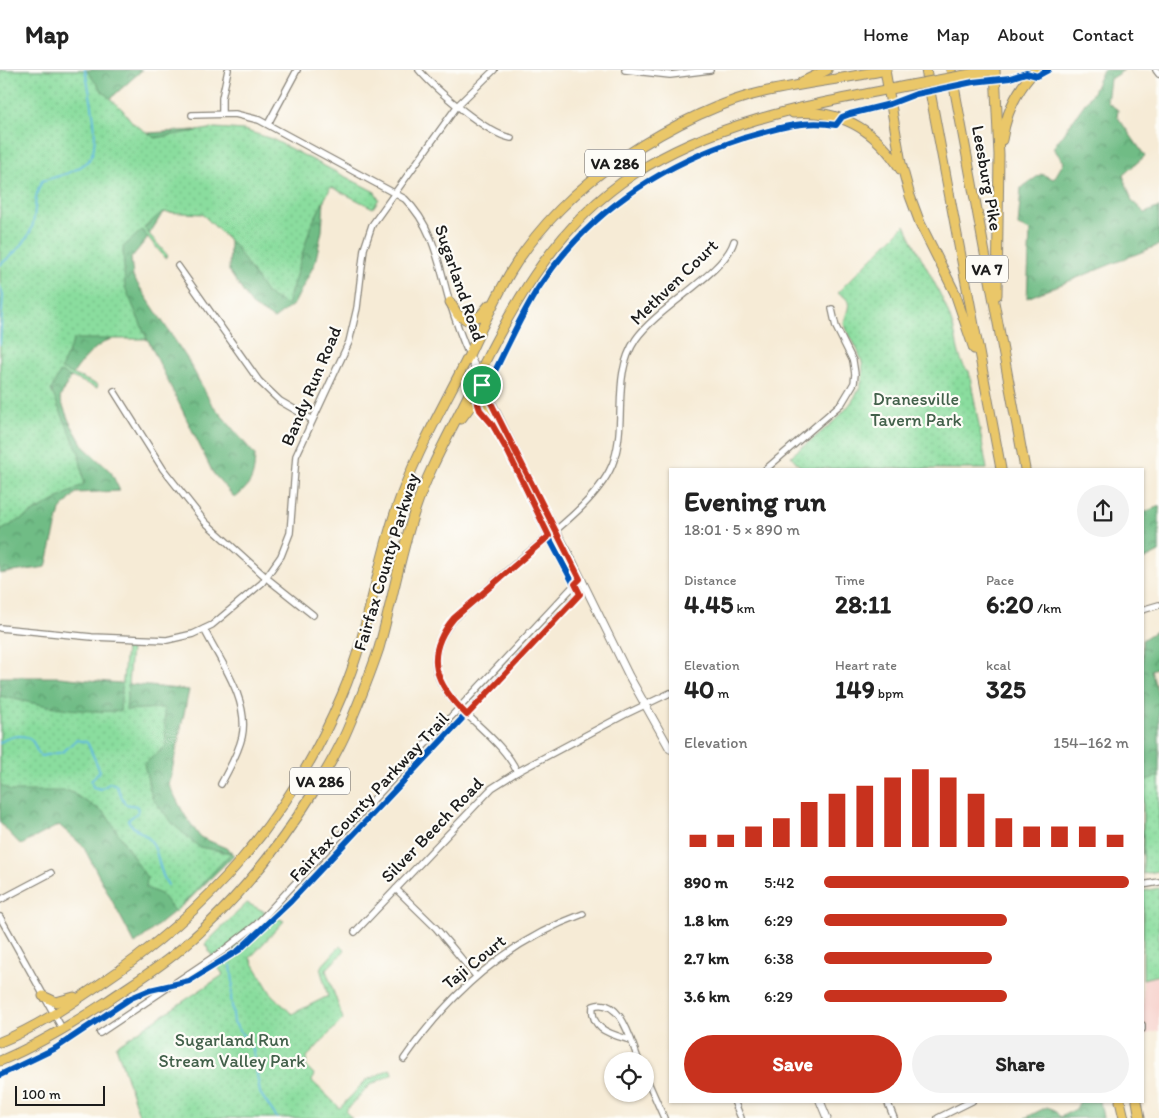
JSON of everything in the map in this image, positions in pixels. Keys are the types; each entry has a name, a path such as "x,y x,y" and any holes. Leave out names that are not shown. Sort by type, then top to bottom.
{"highway":[{"path":"766,92 801,82 827,70"},
{"path":"886,70 906,181 920,223 960,305 986,392"},
{"name":"Fairfax County Parkway","path":"0,1042 54,1014 137,959 185,920 211,895 256,844 304,772 330,722 357,655 388,535 402,494 468,355 504,285 522,256 546,224 606,170 667,131 718,108 766,92 886,70"},
{"name":"VA 7","path":"926,70 1001,468"},
{"name":"Leesburg Pike","path":"950,70 1025,468"},
{"path":"995,70 999,155 996,274 1002,343"},
{"name":"Fairfax County Parkway","path":"0,1061 63,1030 154,970 198,934 262,866 303,809 347,732 367,682 416,510 445,442 517,301 537,269 563,236 598,201 634,174 664,156 704,137 811,104 995,70"},
{"path":"999,155 1008,112 1020,90 1036,70"},
{"path":"771,115 822,113 852,122 880,143 895,161 906,181"},
{"path":"450,302 458,315 472,320 485,310 504,285"},
{"path":"445,442 466,411 474,405 483,404 488,406 498,418"},
{"path":"43,996 56,1002 82,996"},
{"path":"1120,1103 1124,1118"},
{"path":"1137,1103 1140,1118"}],"street":[{"path":"222,114 222,98 228,70"},
{"path":"268,124 297,70"},
{"path":"419,70 458,106 492,131 511,138"},
{"name":"Bandy Run Road","path":"0,628 153,641 181,638 204,629 223,617 266,577 281,556 290,533 294,469 300,444 349,342 357,308 367,236 394,191 458,106 494,70"},
{"path":"625,70 670,76 710,70"},
{"path":"1156,70 1159,74"},
{"name":"Sugarland Road","path":"192,115 222,114 248,116 268,124 394,191 414,207 434,244 450,302 468,355 498,418 626,669 669,747"},
{"name":"Methven Court","path":"517,772 498,745 460,708 443,688 438,671 438,653 444,634 454,618 597,491 609,472 619,438 622,369 637,338 653,320 725,258 734,241"},
{"path":"178,266 259,381 280,401 311,419"},
{"path":"767,468 842,402 854,383 856,374 854,361 836,327 832,309"},
{"path":"114,391 163,469 191,506 222,540 313,615"},
{"path":"100,1033 213,958 256,925 580,579"},
{"path":"1144,609 1159,604"},
{"path":"204,629 238,696 243,716 239,746 221,784"},
{"name":"Silver Beech Road","path":"354,932 482,797 517,772 669,693"},
{"path":"0,900 51,873"},
{"path":"1144,885 1159,882"},
{"path":"396,889 436,928 476,976"},
{"name":"Taji Court","path":"404,1059 431,1022 476,976 522,943 583,914"},
{"path":"0,917 63,1030"},
{"path":"630,1040 611,1034 596,1026 592,1015 593,1006 600,1004 609,1005 619,1014 635,1052"},
{"path":"654,1095 664,1118"},
{"path":"735,1103 741,1118"},
{"path":"821,1103 828,1118"},
{"path":"888,1103 894,1118"},
{"path":"938,1118 968,1103"}],"shaded area":[{"path":"1159,975 1159,1031 1144,1035 1144,979"}],"green space":[{"path":"0,70 142,70 99,109 117,135 195,130 300,161 325,185 322,231 315,263 294,304 274,319 252,305 229,271 230,244 220,225 198,210 178,206 162,214 145,241 131,258 133,277 188,360 211,403 255,455 253,474 246,488 235,498 213,473 148,340 134,333 114,338 103,343 87,356 74,372 60,398 69,421 84,447 111,472 120,491 76,493 60,510 46,567 0,574"},
{"path":"0,70 86,70 102,91 122,109 133,123 155,138 215,128 244,130 272,139 375,192 379,199 373,208 331,187 311,225 287,305 267,294 235,246 202,214 162,212 144,228 168,256 165,258 142,230 123,247 125,287 147,339 74,339 61,369 98,385 97,388 60,372 51,390 79,453 84,484 0,531"},
{"path":"1103,70 1124,70 1110,79 1107,102 1118,110 1117,116 1145,156 1123,175 1132,201 1145,213 1159,207 1159,245 1027,298 1030,231 1018,226 1021,188 1041,174 1054,179 1064,162 1053,148 1093,92"},
{"name":"Dranesville Tavern Park","path":"905,225 944,303 954,330 961,359 969,371 987,468 801,468 791,456 828,426 852,402 863,374 861,359 844,324 848,307 847,299 837,293"},
{"path":"1159,506 1159,552 1144,560 1144,513"},
{"path":"1159,629 1159,667 1151,670 1159,698 1159,865 1144,856 1144,639"},
{"path":"126,648 131,649 126,710 164,708 166,746 144,764 152,798 174,825 199,847 231,853 175,912 161,894 146,888 147,878 105,813 69,791 10,791 0,784 0,696 74,710 120,711"},
{"path":"0,677 59,677 189,690 169,785 184,814 200,837 226,848 234,855 191,898 135,944 83,846 59,825 21,845 0,823"},
{"path":"1159,776 1159,871 1144,874 1144,781"},
{"path":"1159,888 1159,975 1144,979 1144,891"},
{"name":"Sugarland Run Stream Valley Park","path":"247,903 284,921 250,958 272,995 292,1014 328,996 320,968 340,946 345,950 326,970 343,1019 307,1057 306,1066 314,1074 312,1081 340,1108 365,1081 390,1069 393,1074 370,1085 345,1111 352,1118 140,1118 116,1046 223,975 205,944"},
{"path":"1079,1103 1100,1103 1103,1118 1025,1118 1047,1107 1054,1110 1060,1117 1076,1109"}],"waterway":[{"path":"0,265 22,244 30,232 33,226 36,195 42,181 66,174 78,168 88,161 92,153 95,130 94,117 85,70"},
{"path":"0,286 3,295 0,344"},
{"path":"0,743 12,737 26,737 33,742 41,756 63,752 76,740 87,742 100,771 91,781 93,787 101,789 110,783 116,785 125,804 137,806 138,812 128,820 133,827 146,835 151,841 162,874 168,885"},
{"path":"231,965 233,982 231,998 234,1022 253,1050 260,1093 277,1118"}],"cycle path":[{"name":"Fairfax County Parkway Trail","path":"0,1075 56,1048 131,998 150,990 189,981 239,950 291,901 579,594 493,424 480,409 476,399 487,377 495,371 521,318 539,287 558,260 580,236 603,214 655,177 683,162 744,138 778,128 801,124 824,123 836,125 842,117 890,104 916,94 973,82 1010,78 1026,73 1037,76 1048,70"}],"route":[{"path":"482,385 580,579 575,584 580,594 467,715 448,696 440,680 437,659 444,634 454,618 549,536 508,452 492,424 480,410 476,398 482,385"}]}
